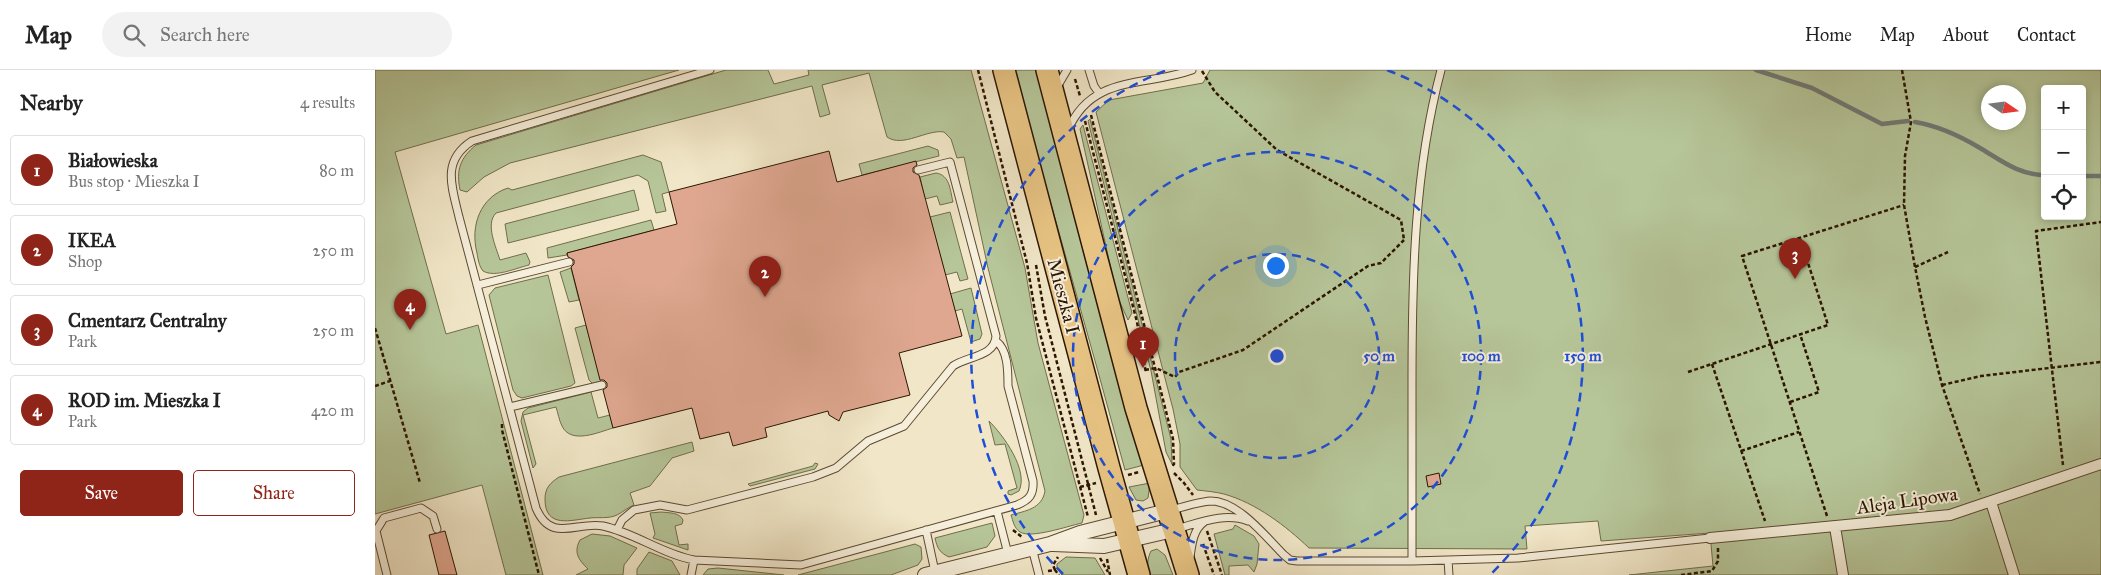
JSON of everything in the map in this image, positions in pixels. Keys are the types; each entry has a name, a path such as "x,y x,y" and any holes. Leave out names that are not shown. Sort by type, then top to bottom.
{"main road":[{"name":"Mieszka I","path":"1004,70 1125,532 1139,575"},
{"path":"1047,70 1124,365 1170,520 1189,575"}],"street":[{"name":"Aleja Lipowa","path":"1713,538 1833,528 1950,515 2101,464"},
{"path":"1987,503 2014,575"},
{"path":"930,574 1008,554 1029,543 1096,547 1125,532 1170,520"},
{"path":"1050,544 1080,533 1125,532 1170,520"},
{"path":"1833,528 1843,575"}],"lane":[{"path":"711,70 472,141 465,145 453,161 451,183 536,508 545,523 556,529 566,530 599,526 617,530 680,557 694,560 801,565 997,511 1028,500 1034,489 1008,386 1008,371 1002,346 995,341"},
{"path":"1054,99 1059,82 1067,70"},
{"path":"1089,70 1094,86 1099,93"},
{"path":"1067,145 1070,126 1085,105 1099,93 1110,88 1179,75 1192,70"},
{"path":"1413,561 1412,297 1425,145 1432,104 1441,70"},
{"path":"617,530 625,516 634,510 660,505 687,510 813,477 836,468 868,441 904,426 953,366 961,361 987,352 995,341 996,336 949,162 918,170"},
{"path":"478,285 569,262"},
{"path":"510,407 602,384"},
{"path":"1170,520 1209,501 1229,506 1243,515 1290,560 1413,561 1518,558 1713,538"},
{"path":"387,575 376,531 385,518 421,508 433,516 437,529"},
{"path":"997,511 1008,554"},
{"path":"1189,575 1192,545 1198,528 1232,518 1241,519 1253,524"},
{"path":"1170,520 1205,526"},
{"path":"926,530 930,574"},
{"path":"1029,543 1039,575"},
{"path":"691,575 694,560"},
{"path":"1448,560 1449,575"}],"path":[{"path":"977,70 1027,263 1037,318 1089,523"},
{"path":"1201,70 1215,92 1277,150 1401,220 1404,240 1415,251"},
{"path":"1902,70 1911,122 1905,156 1904,205 1925,318 1942,385 1987,503"},
{"path":"1075,79 1085,105 1156,368 1173,439 1174,464 1168,470"},
{"path":"1085,105 1137,322 1147,379"},
{"path":"1833,528 1742,256 1904,205"},
{"path":"2064,476 2036,231 2101,222"},
{"path":"1688,372 1828,325 1800,238"},
{"path":"1145,370 1156,368 1175,377 1179,372 1243,350 1368,266 1381,263 1404,240"},
{"path":"1915,267 1948,252"},
{"path":"1036,261 1045,316 1097,521"},
{"path":"375,328 420,483"},
{"path":"1790,402 1819,392 1800,334"},
{"path":"1942,385 1981,376 2101,362"},
{"path":"1712,364 1769,533"},
{"path":"375,386 390,381"},
{"path":"502,430 539,575"},
{"path":"1741,451 1800,431"},
{"path":"1165,463 1168,470 1179,476 1190,492"},
{"path":"1080,487 1088,485"},
{"path":"1006,508 1012,528 1029,543"},
{"path":"1205,526 1222,575"},
{"path":"1681,575 1712,571 1718,561 1713,538"},
{"path":"1202,540 1214,575"},
{"path":"1098,554 1109,574"},
{"path":"1107,555 1109,574"}],"green space":[{"path":"375,70 679,70 395,152 446,334 478,325 543,575 506,575 482,485 375,514"},
{"path":"726,70 768,70 774,84 809,75 808,70 971,70 1025,268 1038,343 1084,515 1082,523 1032,534 1020,532 1014,524 1011,515 1037,505 1045,491 988,268 964,157 957,158 951,139 944,132 930,133 900,140 893,140 887,137 869,73 822,85 830,114 820,117 812,86 510,163 484,177 467,192 460,190 460,165 466,155 476,145"},
{"path":"1014,70 1038,70 1144,465 1125,470"},
{"path":"1210,70 2101,70 2101,575 1629,575 1713,566 1710,533 1601,541 1598,521 1525,526 1527,549 1309,548 1291,532 1248,503 1224,494 1197,490 1180,467 1180,444 1173,409 1096,112 1109,100 1203,83"},
{"path":"1090,119 1171,439 1172,464 1166,452 1151,371 1088,121"},
{"path":"1083,125 1132,313 1128,320 1117,296 1080,129"},
{"path":"928,146 938,150 939,156 862,175 859,164"},
{"path":"643,155 661,162 669,192 662,194 666,211 656,213 648,181 638,175 496,213 491,223 491,229 500,260 526,253 530,262 529,265 499,273 483,271 475,243 476,223 484,205 498,192 508,188 512,190"},
{"path":"936,173 941,174 947,180 953,202 940,205 937,196 925,199 920,177"},
{"path":"634,190 639,210 508,243 505,224"},
{"path":"950,212 968,279 960,281 957,272 945,275 930,217"},
{"path":"651,220 654,230 567,253 567,255 548,258 547,248"},
{"path":"571,268 579,300 569,302 560,272"},
{"path":"548,275 575,383 571,386 522,398 517,396 513,390 489,295 495,288"},
{"path":"971,288 982,334 980,339 971,342 962,309 955,311 950,294"},
{"path":"586,325 601,382 593,384 589,380 575,328"},
{"path":"591,392 598,418 610,415 613,428 586,436 578,436 566,432 561,424 556,407 523,415 536,464 533,468 521,421 523,412 528,408"},
{"path":"989,421 1013,453 1021,473 1019,491 1011,495 1008,494 1008,491 1017,488 1005,444 995,445"},
{"path":"692,442 694,451 672,458 650,486 630,493 634,505 617,515 567,521 554,519 546,509 545,495 547,489 559,477"},
{"path":"815,463 818,464 815,469 750,486 748,484 813,466"},
{"path":"1150,483 1148,498 1143,501 1136,500 1129,487"},
{"path":"650,513 673,513 681,517 683,520 682,524 675,526 679,545 688,544 688,550 653,538 655,534"},
{"path":"992,523 995,536 987,547 949,557 939,550 935,538"},
{"path":"1235,525 1254,536 1259,544 1257,564 1254,572 1248,565 1229,566 1229,575 1225,575 1214,534 1233,529"},
{"path":"592,534 610,536 637,548 624,565 623,575 576,575 588,569 578,556 578,545 580,540"},
{"path":"915,544 921,547 922,559 918,565 891,575 798,575"},
{"path":"1157,549 1165,555 1173,575 1149,575 1149,557 1151,551"},
{"path":"649,552 672,561 680,575 637,575 637,569"},
{"path":"1066,557 1095,558 1105,575 1062,575 1057,568 1057,564"},
{"path":"718,568 784,575 703,575 708,569"}],"building":[{"path":"829,151 837,182 916,161 917,165 913,168 913,172 919,175 962,336 899,353 910,395 843,412 839,421 829,415 828,411 765,428 767,437 733,446 729,432 700,439 692,408 613,428 603,390 607,387 607,383 604,380 600,380 571,267 574,264 574,260 568,257 567,253 677,224 669,192"},
{"path":"1439,473 1441,484 1428,487 1426,476"},
{"path":"445,531 457,575 439,575 429,535"}],"waterway":[{"path":"1756,70 1812,88 1882,124 1908,121"},
{"path":"1915,122 1932,126 1957,136 2019,170 2041,175"},
{"path":"2086,176 2101,176"}],"place":[{"name":"Cmentarz Centralny","path":"1795,279"},
{"name":"IKEA","path":"765,297"},
{"name":"ROD im. Mieszka I","path":"410,330"},
{"name":"Białowieska","path":"1143,368"}]}
